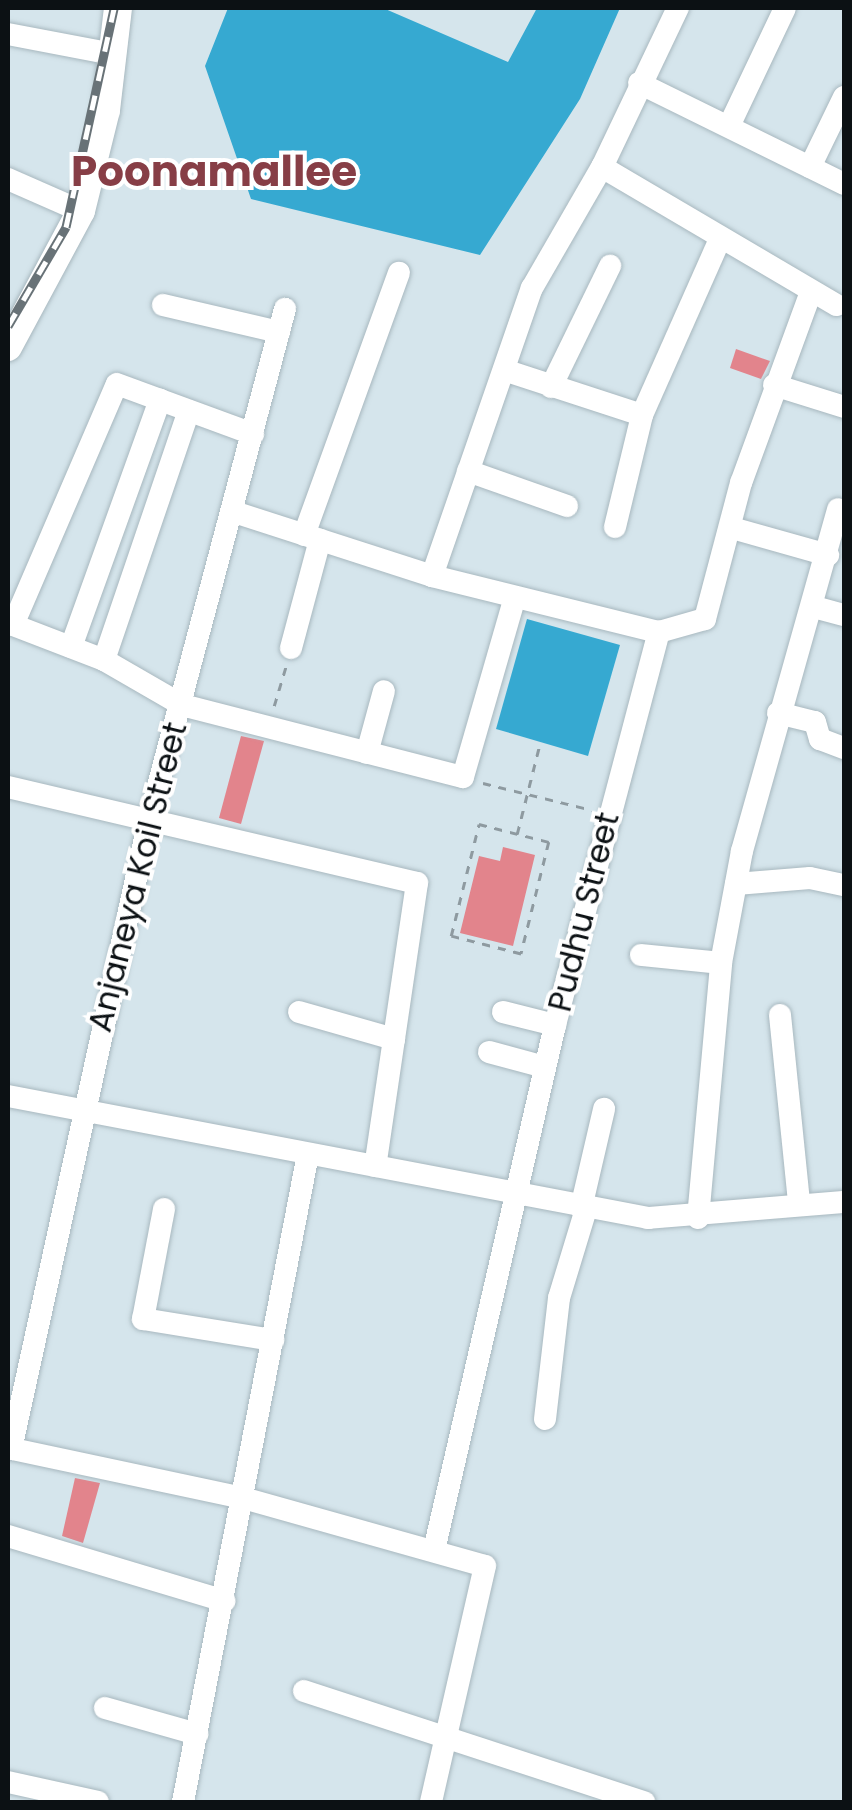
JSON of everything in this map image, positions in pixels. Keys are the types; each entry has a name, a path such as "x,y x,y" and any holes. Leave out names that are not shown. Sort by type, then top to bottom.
{"main road":[{"path":"8,308 74,208 100,8"},
{"path":"8,347 74,208 106,110 118,8"}],"street":[{"path":"432,576 532,288 602,167 678,8"},
{"path":"730,124 784,8"},
{"path":"8,34 97,51"},
{"path":"640,84 730,124 844,184"},
{"path":"810,167 844,97"},
{"path":"602,167 719,241 836,304"},
{"path":"8,179 74,208"},
{"path":"615,526 642,415 719,241"},
{"path":"551,387 610,266"},
{"path":"292,648 312,537 399,272"},
{"path":"234,512 432,576 659,632 704,619 774,384 811,292"},
{"name":"Anjaneya Koil Street","path":"9,1449 80,1110 149,820 282,321 163,305"},
{"path":"504,370 642,415"},
{"path":"253,434 116,384 10,624 104,660 182,705 463,778 515,596"},
{"path":"774,384 844,407"},
{"path":"70,647 160,400"},
{"path":"104,660 189,410"},
{"path":"468,471 568,506"},
{"path":"698,1218 720,963 778,712 814,607 838,509"},
{"path":"732,528 828,555"},
{"path":"814,607 844,615"},
{"name":"Pudhu Street","path":"435,1546 555,1025 659,632"},
{"path":"366,752 384,691"},
{"path":"778,712 815,722 820,739 844,748"},
{"path":"8,787 418,883 374,1166"},
{"path":"736,884 810,878 844,884"},
{"path":"641,955 720,963"},
{"path":"299,1012 394,1039"},
{"path":"504,1012 555,1025"},
{"path":"780,1015 799,1204"},
{"path":"489,1052 545,1067"},
{"path":"8,1096 584,1208 698,1218 844,1202"},
{"path":"546,1418 559,1298 584,1208 604,1109"},
{"path":"183,1802 308,1154"},
{"path":"164,1208 143,1318 273,1340"},
{"path":"9,1449 243,1498 435,1546 486,1566 431,1802"},
{"path":"8,1536 224,1600"},
{"path":"304,1691 644,1802"},
{"path":"105,1708 197,1734"},
{"path":"8,1782 98,1802"}],"path":[{"path":"268,727 292,648"},
{"path":"517,834 540,744"},
{"path":"463,778 579,807"},
{"path":"479,824 517,834 549,842 521,954 451,936 479,824"}],"water":[{"path":"228,8 383,8 508,62 537,8 620,8 580,99 480,255 251,199 205,66"},
{"path":"527,619 620,645 588,756 496,729"}],"building":[{"path":"736,349 770,361 761,379 730,368"},
{"path":"241,736 264,741 241,824 219,818"},
{"path":"503,847 535,855 513,946 460,933 479,856 500,861"},
{"path":"75,1478 100,1483 83,1543 62,1536"}],"railway":[{"path":"8,326 66,227 114,8"}],"district":[{"name":"Poonamallee","path":"214,172"}]}
